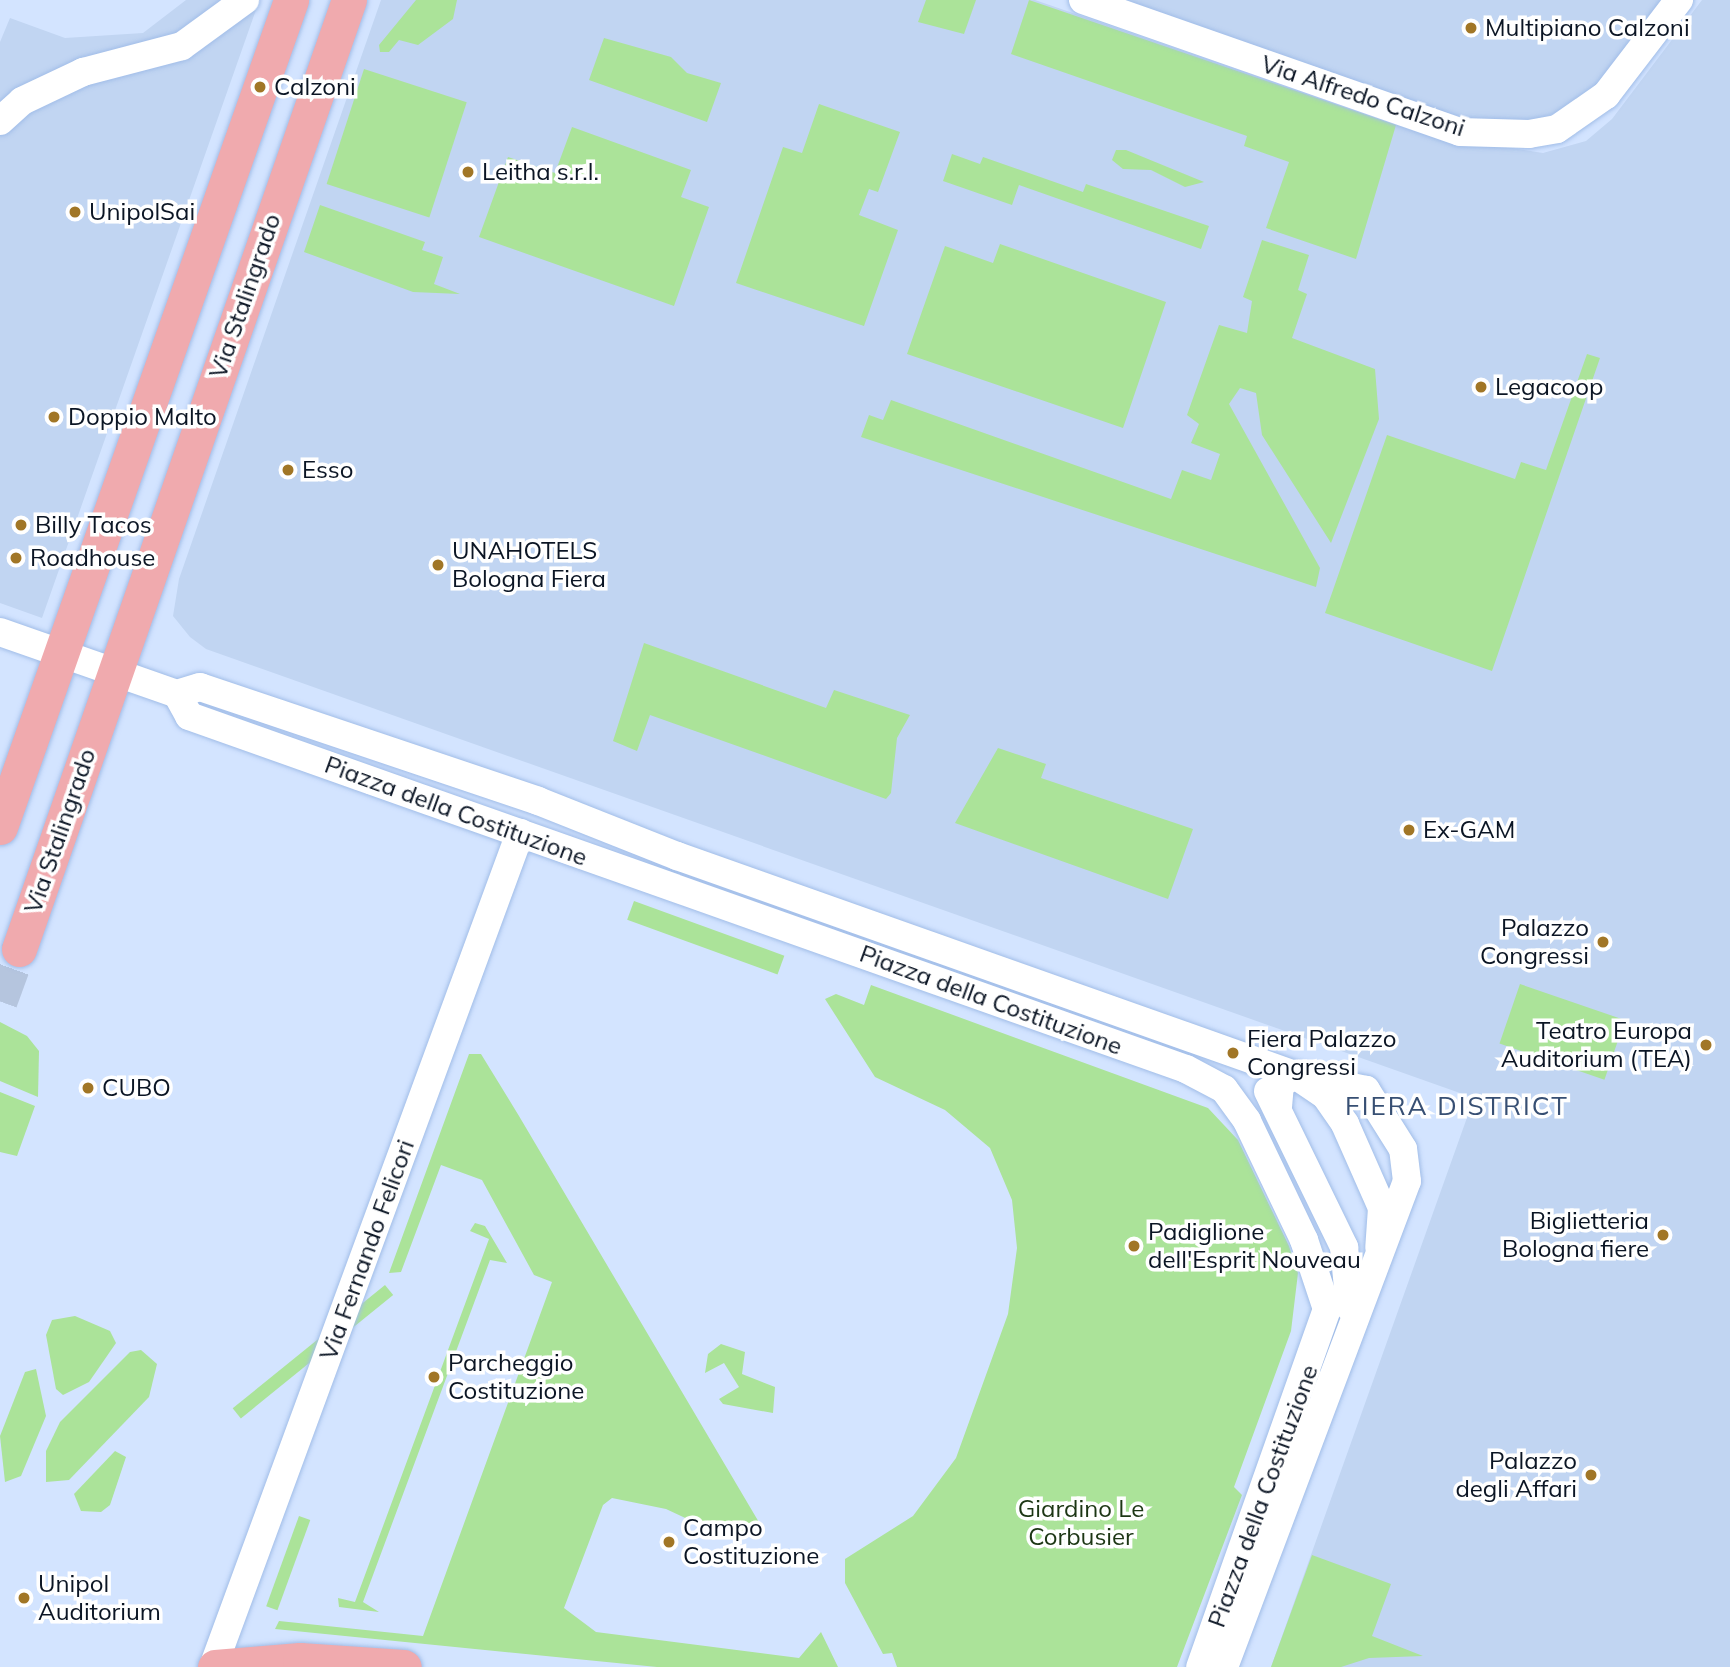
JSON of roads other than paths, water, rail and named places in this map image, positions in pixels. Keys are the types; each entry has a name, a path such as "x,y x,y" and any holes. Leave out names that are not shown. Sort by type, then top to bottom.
{"main road":[{"path":"0,827 291,0"},
{"name":"Via Stalingrado","path":"19,949 349,0"},
{"path":"229,1666 340,1661 404,1667"}],"street":[{"path":"0,121 22,101 83,72 182,46 246,0"},
{"name":"Via Alfredo Calzoni","path":"1083,0 1460,132 1529,134 1557,129 1606,95 1679,0"},
{"name":"Piazza della Costituzione","path":"0,632 177,694 200,687 538,800 677,856 1295,1075 1366,1090 1398,1139 1407,1181 1379,1247 1224,1667"},
{"name":"Piazza della Costituzione","path":"177,694 189,716 1185,1069 1232,1097 1316,1267 1327,1309 1200,1667"},
{"name":"Via Fernando Felicori","path":"229,1666 520,833"},
{"name":"Piazza della Costituzione","path":"1221,1049 1278,1106 1344,1247 1351,1284 1347,1332"},
{"path":"1278,1106 1280,1084 1295,1075"},
{"name":"Piazza della Costituzione","path":"1295,1075 1325,1095 1345,1124 1382,1208 1379,1247"}],"tunnel":[{"path":"0,1001 19,949"}],"place":[{"name":"Multipiano Calzoni","path":"1471,28"},
{"name":"Calzoni","path":"260,87"},
{"name":"Leitha s.r.l.","path":"468,172"},
{"name":"UnipolSai","path":"75,212"},
{"name":"Legacoop","path":"1481,387"},
{"name":"Doppio Malto","path":"54,417"},
{"name":"Esso","path":"288,470"},
{"name":"Billy Tacos","path":"21,525"},
{"name":"Roadhouse","path":"16,558"},
{"name":"UNAHOTELS Bologna Fiera","path":"438,565"},
{"name":"Ex-GAM","path":"1409,830"},
{"name":"Palazzo Congressi","path":"1603,942"},
{"name":"Teatro Europa Auditorium (TEA)","path":"1706,1045"},
{"name":"Fiera Palazzo Congressi","path":"1233,1053"},
{"name":"CUBO","path":"88,1088"},
{"name":"Biglietteria Bologna fiere","path":"1663,1235"},
{"name":"Padiglione dell'Esprit Nouveau","path":"1134,1246"},
{"name":"Parcheggio Costituzione","path":"434,1377"},
{"name":"Palazzo degli Affari","path":"1591,1475"},
{"name":"Campo Costituzione","path":"669,1542"},
{"name":"Unipol Auditorium","path":"24,1598"}],"district":[{"name":"FIERA DISTRICT","path":"1457,1106"}],"park label":[{"name":"Giardino Le Corbusier","path":"1081,1523"}]}
